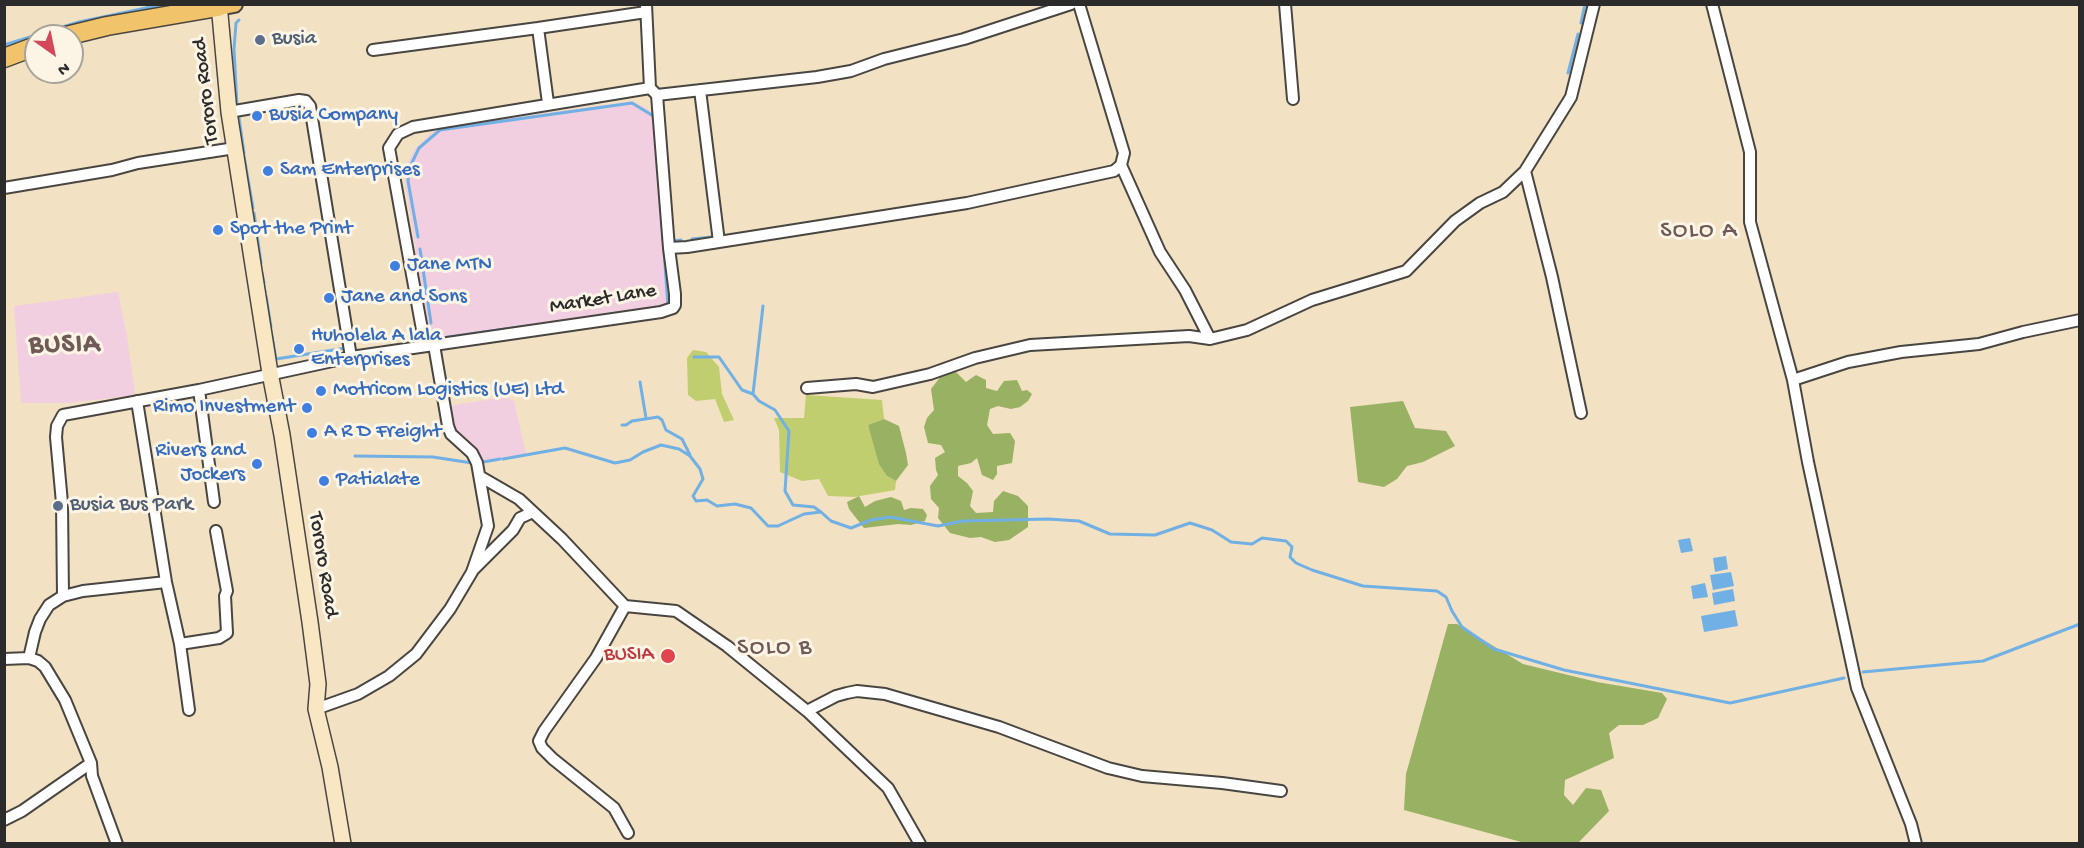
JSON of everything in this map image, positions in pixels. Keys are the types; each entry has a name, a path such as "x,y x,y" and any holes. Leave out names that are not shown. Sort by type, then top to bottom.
{"highway":[{"path":"84,32 224,5"},
{"path":"4,58 24,50"}],"main road":[{"name":"Tororo Road","path":"224,5 229,112 310,622 318,684 316,709 330,767 343,843"}],"street":[{"path":"316,709 358,694 403,666 416,654 434,627 450,609 472,572 488,526 481,477 472,453 451,434 448,426 389,148 398,134 413,127 548,104 653,92 700,90 851,71 884,59 964,39 1071,4"},
{"path":"1079,4 1124,153 1121,165 1160,252 1185,290 1210,339"},
{"path":"1285,4 1293,99"},
{"path":"807,388 856,384 873,387 930,374 975,358 1030,345 1190,336 1210,339 1247,330 1312,300 1406,271 1455,221 1480,203 1503,192 1525,171 1571,97 1594,4"},
{"path":"1712,4 1750,152 1750,222 1793,380 1808,462 1857,688 1911,824 1916,843"},
{"path":"373,50 538,28 646,8"},
{"name":"Market Lane","path":"63,596 62,503 57,426 63,415 199,390 351,357 661,312 673,308 676,301 646,8"},
{"path":"538,28 548,104"},
{"path":"700,90 719,242"},
{"path":"229,112 299,100 306,101 310,106 351,357"},
{"path":"4,188 235,148"},
{"path":"669,248 967,203 1109,173 1121,165"},
{"path":"1525,171 1552,278 1581,413"},
{"path":"1793,380 1859,360 1901,352 1979,344 2079,320"},
{"path":"199,390 213,501"},
{"path":"137,400 166,582 180,644 189,710"},
{"path":"481,477 519,499 576,553 625,606 676,611 727,646 807,711 888,788 920,843"},
{"path":"472,572 513,530 520,518 533,512"},
{"path":"180,644 219,638 227,633 225,596 227,591 216,531"},
{"path":"29,658 40,619 49,605 63,596 82,591 166,582"},
{"path":"625,606 596,658 539,741 542,748 553,759 614,808 628,833"},
{"path":"4,659 29,658 45,667 53,679 65,700 91,763 92,776 117,843"},
{"path":"807,711 847,693 857,691 885,694 999,727 1108,768 1142,776 1281,791"},
{"path":"4,820 22,811 91,763"}],"shaded area":[{"path":"633,101 656,114 669,306 430,340 405,184 405,169 414,150 436,128"},
{"path":"118,292 135,395 70,403 21,403 14,306"},
{"path":"509,396 510,401 514,400 526,454 482,462 453,430 449,406"}],"green space":[{"path":"693,350 706,352 719,367 722,394 734,420 724,422 715,399 696,401 688,395 687,358"},
{"path":"956,372 966,382 976,375 986,380 986,388 997,391 1004,381 1017,380 1022,391 1027,390 1032,394 1028,401 1020,407 1011,409 998,406 990,409 987,425 993,434 1010,433 1015,441 1012,463 997,466 997,474 993,480 982,475 977,458 971,463 958,466 958,476 973,491 970,506 976,513 993,512 994,501 1003,491 1018,496 1028,506 1028,527 1009,540 995,542 981,537 970,538 950,533 938,518 939,508 931,499 930,486 938,475 935,458 945,452 941,445 928,443 924,427 927,418 934,410 931,389 941,376"},
{"path":"806,395 882,400 884,419 868,425 887,476 896,481 895,490 854,497 828,496 819,479 802,481 780,472 779,430 774,418 804,418"},
{"path":"1403,401 1415,428 1446,431 1455,446 1423,462 1407,466 1397,479 1384,487 1358,482 1350,407"},
{"path":"884,419 899,426 906,453 908,465 896,481 887,476 879,464 868,425"},
{"path":"859,496 865,507 875,501 891,497 901,501 904,510 923,509 927,515 925,521 911,525 898,524 864,528 849,509 847,502"},
{"path":"1448,624 1457,624 1523,664 1597,682 1662,693 1667,699 1658,718 1643,725 1619,725 1609,733 1614,758 1565,780 1564,795 1573,805 1586,788 1601,790 1609,811 1578,843 1525,843 1404,810 1406,774"}],"water":[{"path":"1690,538 1693,551 1681,553 1678,540"},
{"path":"1726,556 1728,569 1715,572 1713,558"},
{"path":"1731,572 1734,586 1713,590 1710,575"},
{"path":"1705,583 1708,597 1693,599 1691,586"},
{"path":"1733,589 1735,601 1714,605 1712,593"},
{"path":"1735,610 1738,626 1704,632 1701,616"}],"waterway":[{"path":"4,45 79,22 165,4"},
{"path":"1581,23 1585,4"},
{"path":"237,106 234,49 236,23 239,20"},
{"path":"1568,73 1578,34"},
{"path":"418,237 408,181 409,169 419,148 440,130 632,103 655,117"},
{"path":"239,118 244,153"},
{"path":"244,156 253,208"},
{"path":"661,210 668,306"},
{"path":"254,213 261,263"},
{"path":"692,239 712,237"},
{"path":"673,241 681,240"},
{"path":"420,249 431,323"},
{"path":"262,273 264,283"},
{"path":"264,287 265,292"},
{"path":"266,296 271,327"},
{"path":"753,394 763,306"},
{"path":"433,333 434,339 527,326"},
{"path":"271,331 276,359 346,348"},
{"path":"694,357 719,357 742,390 753,394 759,401 775,410 789,431 785,491 793,505 814,507 821,512"},
{"path":"640,382 646,418"},
{"path":"622,425 658,417 662,420 666,430 682,439 690,455"},
{"path":"503,459 565,448 615,463 630,460 661,445 679,449 690,456 700,469 703,479 693,496 696,501 707,500 717,506 735,504 751,508 768,526 778,526 804,514 821,512 831,521 851,528 871,520 890,517 938,526 963,521 1048,519 1079,521 1110,534 1155,535 1190,523 1212,530 1231,542 1252,544 1262,538 1286,541 1292,547 1290,557 1296,563 1363,586 1437,591 1446,597 1462,627 1494,649 1564,670 1730,703 1844,678"},
{"path":"355,456 433,457 472,463"},
{"path":"483,462 500,459"},
{"path":"1863,672 1983,661 2080,624"}],"place":[{"name":"Busia","path":"260,40"},
{"name":"Busia Company","path":"257,116"},
{"name":"Sam Enterprises","path":"268,171"},
{"name":"Spot the Print","path":"218,230"},
{"name":"Jane MTN","path":"395,266"},
{"name":"Jane and Sons","path":"329,298"},
{"name":"Huholela A lala Enterprises","path":"299,349"},
{"name":"Motricom Logistics (UE) Ltd","path":"321,391"},
{"name":"Rimo Investment","path":"307,408"},
{"name":"A R D Freight","path":"312,433"},
{"name":"Rivers and Jockers","path":"257,464"},
{"name":"Patialate","path":"324,481"},
{"name":"Busia Bus Park","path":"58,506"},
{"name":"BUSIA","path":"668,656"}],"district":[{"name":"SOLO A","path":"1699,232"},
{"name":"BUSIA","path":"65,347"},
{"name":"SOLO B","path":"775,649"}]}
